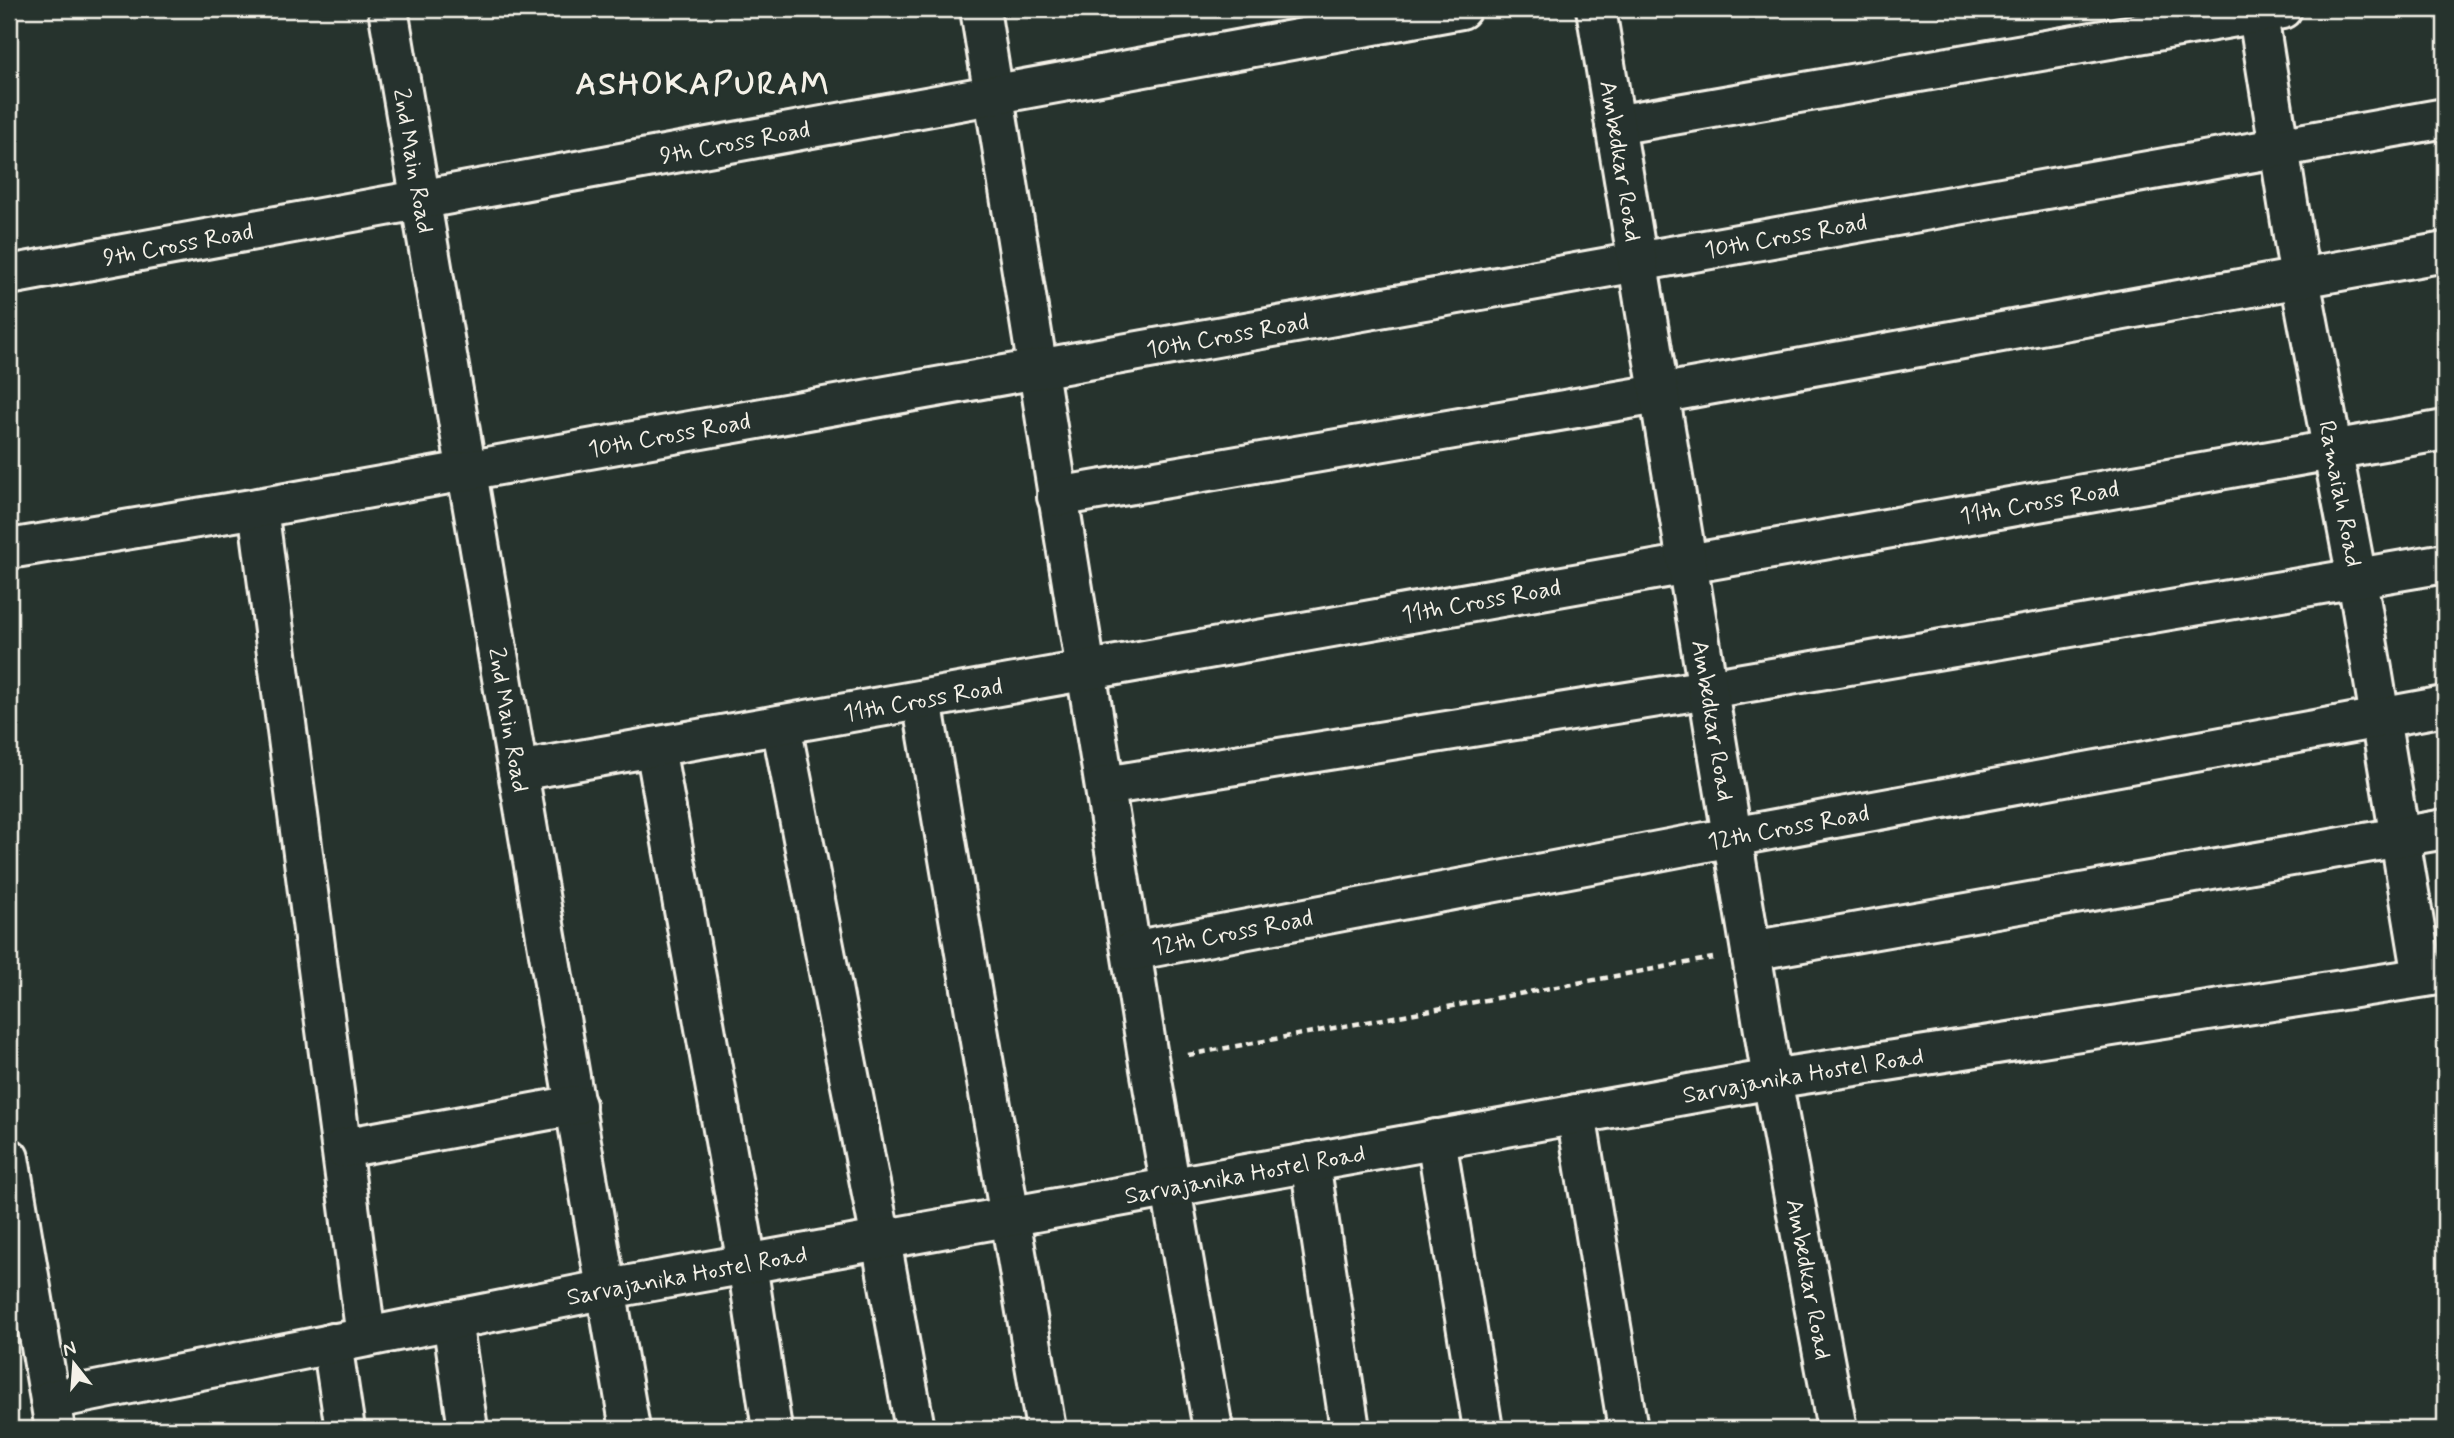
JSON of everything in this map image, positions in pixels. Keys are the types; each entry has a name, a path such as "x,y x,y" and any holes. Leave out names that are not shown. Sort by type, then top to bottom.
{"street":[{"name":"2nd Main Road","path":"388,9 630,1429"},
{"path":"979,9 1149,1063 1213,1429"},
{"name":"9th Cross Road","path":"9,275 1461,9"},
{"name":"Ambedkar Road","path":"1595,9 1772,1079 1838,1429"},
{"path":"1615,125 2265,10"},
{"name":"Ramaiah Road","path":"2265,10 2280,148 2300,279 2357,579 2399,836 2434,975"},
{"name":"10th Cross Road","path":"9,549 258,508 2445,118"},
{"path":"1057,497 1658,394 2445,252"},
{"name":"11th Cross Road","path":"518,771 2445,430"},
{"path":"258,508 343,1148 349,1340 345,1429"},
{"path":"1105,786 1707,689 2445,563"},
{"path":"922,700 1046,1429"},
{"name":"12th Cross Road","path":"1132,951 2445,706"},
{"path":"780,725 881,1240 915,1429"},
{"path":"655,747 747,1264 772,1429"},
{"path":"1751,951 2445,829"},
{"name":"Sarvajanika Hostel Road","path":"52,1414 349,1340 608,1289 1772,1079 2434,975"},
{"path":"343,1148 576,1105"},
{"path":"1576,1114 1628,1429"},
{"path":"1436,1139 1483,1429"},
{"path":"9,1158 52,1414"},
{"path":"1310,1162 1350,1429"},
{"path":"452,1320 468,1429"}],"path":[{"path":"1149,1063 1751,951"}],"district":[{"name":"ASHOKAPURAM","path":"703,83"}]}
